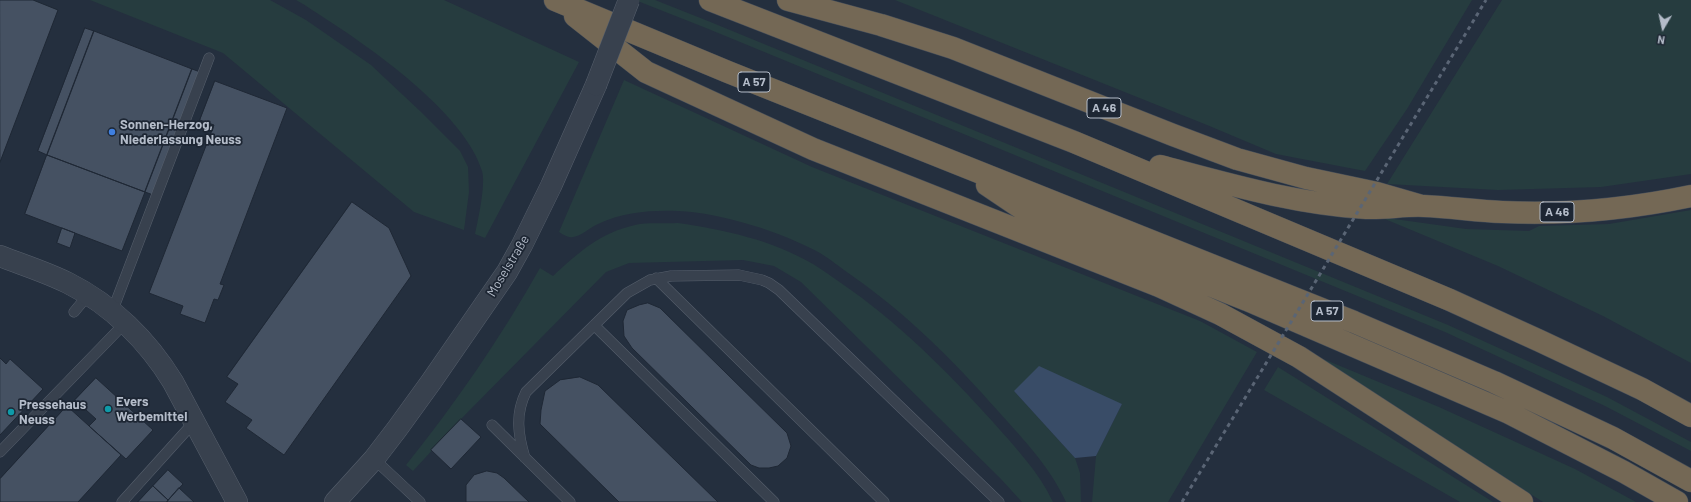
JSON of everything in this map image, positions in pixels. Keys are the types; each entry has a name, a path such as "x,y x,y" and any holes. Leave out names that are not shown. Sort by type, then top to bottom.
{"highway":[{"path":"555,0 646,72 813,149 1159,286 1220,314 1299,357 1522,502"},
{"name":"A 57","path":"555,0 728,72 1354,322 1494,382 1613,438 1691,481"},
{"path":"710,0 1074,142 1450,300 1628,383 1691,416"},
{"name":"A 46","path":"788,0 881,25 953,48 1237,159 1306,178 1377,193 1422,206"},
{"name":"A 46","path":"1074,142 1240,188 1297,200 1367,208 1422,206 1502,212 1584,211 1664,201 1691,196"},
{"path":"953,162 1027,212 1247,300 1509,412 1624,472 1677,502"}],"street":[{"name":"Moselstraße","path":"335,502 374,459 431,382 507,272 551,186 596,85 629,0"},
{"path":"0,256 52,275 88,294 119,318 162,364 195,421 237,502"}],"lane":[{"path":"0,452 119,318 209,58"},
{"path":"525,458 518,430 518,419 522,400 526,392 626,293 656,278 670,276 739,275 755,278 769,283 784,296 999,502"},
{"path":"656,278 884,502"},
{"path":"74,312 88,294"},
{"path":"594,325 774,502"},
{"path":"122,502 195,421"},
{"path":"492,425 570,502"},
{"path":"374,459 420,502"}],"green space":[{"path":"90,0 270,0 306,20 371,65 460,151 468,167 469,192 464,230 414,212 223,53"},
{"path":"296,0 444,0 579,62 485,238 475,234 480,212 483,184 482,171 473,150 458,129 418,87 349,34"},
{"path":"635,0 655,0 708,21 1448,325 1607,397 1691,442 1691,451 1605,406 1445,332"},
{"path":"895,0 1472,0 1407,109 1365,171 1276,154"},
{"path":"1502,0 1691,0 1691,174 1601,187 1498,190 1387,184"},
{"path":"624,80 812,167 1200,321 1257,352 1168,502 1092,502 1096,456 1122,404 1014,391 1075,458 1080,473 1081,502 1066,502 1060,489 1036,454 981,392 929,338 871,290 832,261 805,245 770,231 714,215 678,211 627,214 598,224 580,235 573,237 568,237 559,232"},
{"path":"1691,210 1691,363 1603,316 1498,266 1380,217 1466,229 1529,231 1539,226 1609,224"},
{"path":"678,223 748,237 781,248 813,264 862,298 921,348 976,403 1026,460 1041,480 1053,502 1022,502 1000,478 801,282 774,266 743,260 629,263 606,272 461,419 413,471 406,465 460,394 510,319 540,268 553,276 591,244 622,229 635,225"},
{"path":"1304,351 1439,407 1575,469 1636,502 1543,502"},
{"path":"1278,367 1493,502 1460,502 1264,390"}],"water":[{"path":"1039,366 1122,404 1096,456 1075,458 1014,391"}],"building":[{"path":"0,0 33,0 58,10 0,162"},
{"path":"85,28 94,31 47,155 38,151"},
{"name":"Sonnen-Herzog, Niederlassung Neuss","path":"94,31 192,69 145,192 47,155"},
{"path":"192,69 203,73 156,196 145,192"},
{"path":"215,81 287,108 220,284 224,285 218,300 214,299 205,323 180,314 183,306 149,293 214,125 200,120"},
{"path":"47,155 145,192 122,251 25,214"},
{"path":"352,202 389,228 411,276 284,455 246,428 252,420 225,402 238,384 227,377"},
{"path":"62,228 75,233 70,248 57,243"},
{"path":"648,303 660,308 787,433 791,446 787,458 778,466 759,468 751,465 632,348 624,336 623,321 627,310"},
{"name":"Pressehaus Neuss","path":"0,358 6,364 10,359 43,389 0,435"},
{"path":"580,377 598,385 718,502 619,502 540,424 545,391 560,380"},
{"name":"Evers Werbemittel","path":"96,378 153,430 126,459 89,426 96,419 75,400"},
{"path":"67,406 121,455 78,502 0,502 0,479"},
{"path":"461,419 481,437 451,469 431,450"},
{"path":"168,470 183,484 168,500 153,486"},
{"path":"487,471 497,473 504,478 529,502 466,502 466,485 474,475"},
{"path":"153,486 168,500 167,502 138,502"},
{"path":"179,488 194,502 167,502"}],"railway":[{"path":"1182,502 1486,0"}],"place":[{"name":"Sonnen-Herzog, Niederlassung Neuss","path":"112,132"},
{"name":"Evers Werbemittel","path":"108,409"},
{"name":"Pressehaus Neuss","path":"11,412"}]}
